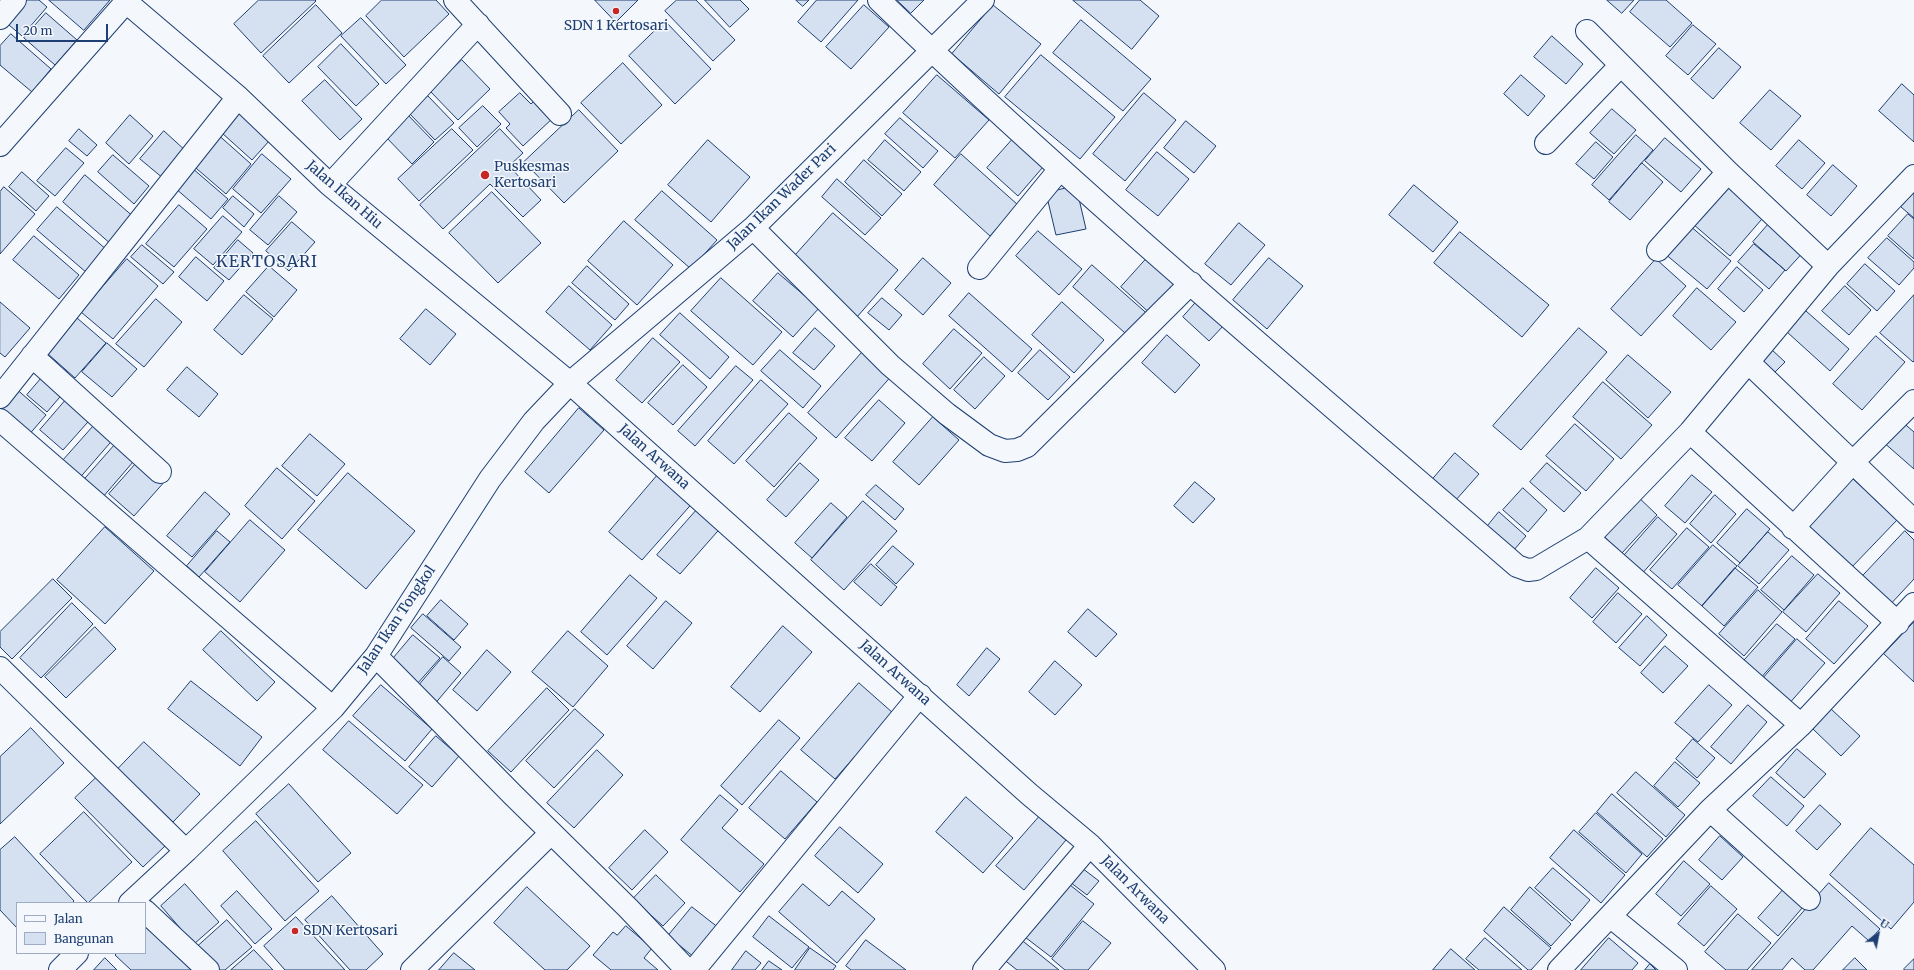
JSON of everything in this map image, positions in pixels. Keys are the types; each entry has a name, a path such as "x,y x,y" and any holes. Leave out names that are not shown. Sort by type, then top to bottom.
{"street":[{"path":"0,18 15,0"},
{"path":"455,0 560,114"},
{"path":"879,0 932,52 1060,169 1517,566 1528,570 1536,569 1588,538 1690,432 1828,266 1914,176"},
{"name":"Jalan Ikan Wader Pari","path":"570,383 753,228 932,52 982,0"},
{"path":"0,145 125,1"},
{"name":"Jalan Ikan Hiu","path":"125,1 238,97 330,186 570,383"},
{"path":"330,186 478,24"},
{"path":"1587,31 1620,66 1728,172 1828,266"},
{"path":"1546,143 1620,66"},
{"path":"0,397 238,97"},
{"path":"979,268 1060,169"},
{"path":"1658,250 1728,172"},
{"path":"753,228 890,365 947,414 989,445 1005,451 1017,450 1027,446 1191,283"},
{"path":"32,356 160,472"},
{"path":"1748,362 1914,521"},
{"name":"Jalan Ikan Tongkol","path":"138,902 186,851 332,708 376,656 490,479 534,422 570,383"},
{"name":"Jalan Arwana","path":"570,383 1029,794 1090,845 1214,970"},
{"path":"1794,528 1853,462 1914,401"},
{"path":"0,420 332,708"},
{"path":"1690,432 1898,623"},
{"path":"1588,538 1800,725"},
{"path":"1559,970 1710,810 1800,725 1898,623 1914,604"},
{"path":"376,656 551,833 628,908 687,970"},
{"path":"0,668 186,851"},
{"path":"694,970 920,695"},
{"path":"1710,810 1809,899"},
{"path":"412,970 551,833"},
{"path":"984,970 1090,845"},
{"path":"146,913 208,970"},
{"path":"1610,916 1676,970"},
{"path":"60,970 76,954"}],"building":[{"path":"21,0 39,0 47,7 22,36 3,20"},
{"path":"49,0 110,0 84,30"},
{"path":"259,0 316,1 261,53 234,24"},
{"path":"382,0 436,0 449,14 404,57 366,16"},
{"name":"SDN 1 Kertosari","path":"595,0 638,0 616,22"},
{"path":"677,0 696,0 735,40 713,61 665,11"},
{"path":"705,0 740,0 749,9 730,27"},
{"path":"796,0 809,0 803,6"},
{"path":"817,0 858,0 821,42 798,22"},
{"path":"897,0 924,0 911,13"},
{"path":"1073,0 1140,0 1159,16 1132,49"},
{"path":"1607,0 1634,0 1622,13"},
{"path":"1640,0 1666,0 1692,23 1670,47 1630,12"},
{"path":"316,5 342,33 289,83 263,56"},
{"path":"864,5 889,27 851,69 826,47"},
{"path":"993,5 1041,44 999,94 952,54"},
{"path":"46,13 77,40 55,65 24,38"},
{"path":"361,18 406,65 386,84 341,36"},
{"path":"1081,20 1151,79 1123,111 1053,53"},
{"path":"665,21 711,69 675,104 629,56"},
{"path":"1693,25 1716,44 1688,75 1666,56"},
{"path":"11,34 51,69 32,92 0,65 0,46"},
{"path":"1552,36 1583,64 1566,84 1534,57"},
{"path":"341,44 379,84 356,106 318,67"},
{"path":"1719,48 1741,67 1713,99 1691,79"},
{"path":"1041,55 1115,117 1080,159 1005,97"},
{"path":"462,60 490,89 458,120 430,91"},
{"path":"623,63 662,105 621,144 581,103"},
{"path":"937,75 989,120 955,158 903,113"},
{"path":"1521,75 1545,96 1528,116 1504,94"},
{"path":"325,80 362,119 340,140 302,101"},
{"path":"1902,84 1914,95 1914,142 1879,111"},
{"path":"1770,90 1801,116 1771,150 1740,123"},
{"path":"520,93 531,104 536,99 554,117 523,146 506,128 510,124 499,112"},
{"path":"1144,93 1176,120 1125,181 1093,154"},
{"path":"428,96 454,123 435,140 409,113"},
{"path":"483,106 501,124 477,147 459,128"},
{"path":"1612,109 1636,130 1614,154 1590,133"},
{"name":"Puskesmas Kertosari","path":"579,110 618,151 564,203 524,162"},
{"path":"239,113 270,140 252,160 222,133"},
{"path":"406,113 434,142 412,164 384,135"},
{"path":"130,115 153,136 129,164 106,143"},
{"path":"900,118 938,151 923,168 885,134"},
{"path":"1186,121 1216,146 1194,173 1164,148"},
{"path":"79,129 97,145 87,156 69,141"},
{"path":"452,129 473,150 419,201 398,179"},
{"name":"Puskesmas Kertosari","path":"500,129 523,153 509,166 541,200 523,217 490,184 443,229 420,205"},
{"path":"164,131 187,152 164,179 140,159"},
{"path":"215,132 251,164 226,194 189,162"},
{"path":"1636,135 1653,150 1609,200 1592,185"},
{"path":"1665,138 1701,169 1681,192 1645,161"},
{"path":"708,140 750,177 711,222 668,185"},
{"path":"885,140 921,172 904,191 868,160"},
{"path":"1012,140 1043,167 1018,196 987,168"},
{"path":"1799,140 1825,163 1802,189 1776,166"},
{"path":"1596,142 1613,157 1594,179 1576,164"},
{"path":"66,148 84,163 55,196 37,181"},
{"path":"1157,152 1189,179 1158,216 1126,190"},
{"path":"262,154 291,179 261,213 233,189"},
{"path":"961,154 1018,205 990,236 934,185"},
{"path":"113,155 149,186 134,204 98,172"},
{"path":"864,160 902,194 882,216 845,182"},
{"path":"1642,163 1663,182 1630,220 1609,202"},
{"path":"1833,165 1857,186 1831,216 1807,195"},
{"path":"192,168 228,199 211,219 175,188"},
{"path":"22,172 49,196 36,211 9,187"},
{"path":"85,175 135,218 112,245 63,202"},
{"path":"837,179 881,218 865,235 822,197"},
{"path":"1732,180 1768,212 1730,256 1693,224"},
{"path":"1414,185 1458,222 1433,252 1389,215"},
{"path":"1076,186 1086,229 1056,235 1046,193"},
{"path":"4,187 35,214 0,254 0,192"},
{"path":"662,191 717,240 691,269 635,220"},
{"name":"Puskesmas Kertosari","path":"492,192 541,243 498,283 449,233"},
{"path":"1914,193 1914,218 1901,207"},
{"path":"233,196 254,214 244,227 223,208"},
{"path":"279,196 297,212 268,245 250,230"},
{"path":"179,205 207,229 174,267 146,244"},
{"path":"57,207 107,250 87,273 37,230"},
{"path":"833,213 898,270 857,317 792,259"},
{"path":"1908,214 1914,219 1914,259 1888,236"},
{"path":"223,216 242,232 213,265 194,249"},
{"path":"1773,219 1807,248 1786,271 1753,242"},
{"path":"624,221 673,265 637,305 588,261"},
{"path":"292,222 315,242 289,271 266,251"},
{"path":"1239,223 1265,245 1231,285 1205,264"},
{"path":"1689,225 1731,261 1707,289 1664,253"},
{"path":"1038,231 1082,269 1059,295 1016,256"},
{"path":"1460,232 1549,305 1522,337 1434,263"},
{"path":"34,236 79,275 59,299 13,260"},
{"path":"1887,238 1914,262 1914,268 1899,285 1868,258"},
{"path":"238,240 253,253 229,280 214,268"},
{"path":"1754,244 1785,270 1769,289 1738,262"},
{"path":"142,245 174,272 163,284 131,257"},
{"path":"196,257 224,281 207,301 179,277"},
{"path":"1148,257 1181,285 1153,316 1121,287"},
{"path":"923,258 951,283 923,315 895,290"},
{"path":"1269,258 1303,286 1267,329 1233,300"},
{"path":"127,259 158,286 113,339 81,312"},
{"path":"1656,259 1686,286 1641,336 1611,309"},
{"path":"1865,264 1895,291 1877,311 1847,284"},
{"path":"1092,265 1152,318 1133,340 1073,287"},
{"path":"269,266 297,290 274,317 246,292"},
{"path":"587,266 629,304 615,320 572,283"},
{"path":"1737,267 1763,290 1744,312 1718,289"},
{"path":"778,273 819,308 793,337 753,301"},
{"path":"721,278 782,332 753,365 691,311"},
{"path":"569,286 612,325 590,350 546,312"},
{"path":"1845,286 1871,310 1849,335 1822,311"},
{"path":"1697,288 1736,322 1711,350 1673,316"},
{"path":"969,293 1032,349 1012,372 949,316"},
{"path":"244,295 273,319 242,355 214,330"},
{"path":"1914,295 1914,361 1913,362 1880,333"},
{"path":"882,298 902,315 889,330 868,313"},
{"path":"156,299 182,322 144,367 116,344"},
{"path":"1198,300 1225,324 1209,341 1183,317"},
{"path":"0,302 30,328 5,357 0,353"},
{"path":"1062,302 1104,340 1074,373 1032,335"},
{"path":"426,309 456,334 430,365 400,339"},
{"path":"1806,311 1849,349 1830,371 1787,332"},
{"path":"680,313 729,357 710,379 660,335"},
{"path":"77,318 106,343 75,378 47,353"},
{"path":"815,328 835,346 814,370 793,353"},
{"path":"1579,328 1607,352 1521,450 1493,426"},
{"path":"954,329 982,353 950,389 923,364"},
{"path":"1167,335 1200,365 1175,393 1142,363"},
{"path":"1876,336 1905,362 1862,410 1833,384"},
{"path":"653,338 680,362 642,403 616,380"},
{"path":"107,343 137,369 112,397 82,372"},
{"path":"867,347 895,372 836,438 808,413"},
{"path":"1771,349 1785,362 1774,373 1760,361"},
{"path":"780,350 821,386 803,408 761,371"},
{"path":"1040,350 1070,377 1048,400 1018,373"},
{"path":"1628,355 1671,392 1648,418 1606,380"},
{"path":"984,357 1005,376 975,409 954,390"},
{"path":"683,365 707,387 673,425 648,403"},
{"path":"736,366 753,380 695,446 678,431"},
{"path":"187,367 218,394 199,417 167,390"},
{"path":"45,374 65,391 47,412 27,395"},
{"path":"761,380 788,404 734,464 708,441"},
{"path":"1603,382 1652,425 1621,459 1573,417"},
{"path":"13,386 46,415 27,437 0,414 0,401"},
{"path":"71,394 95,414 63,450 40,430"},
{"path":"879,400 905,423 872,461 845,438"},
{"path":"579,408 604,430 549,493 525,472"},
{"path":"789,413 817,438 774,487 746,461"},
{"path":"933,417 959,440 919,485 893,462"},
{"path":"1900,420 1914,432 1914,469 1882,441"},
{"path":"98,421 116,436 77,481 59,465"},
{"path":"1575,424 1614,459 1586,491 1546,456"},
{"path":"310,434 345,464 317,496 282,466"},
{"path":"120,439 139,455 102,498 83,481"},
{"path":"1455,453 1479,474 1455,501 1432,480"},
{"path":"141,458 166,480 134,516 109,494"},
{"path":"800,463 819,480 786,517 767,500"},
{"path":"1547,463 1581,493 1564,512 1530,482"},
{"path":"277,468 315,501 282,539 245,506"},
{"path":"662,470 696,499 642,560 609,532"},
{"path":"348,473 415,531 366,589 298,530"},
{"path":"1692,475 1712,492 1685,523 1665,506"},
{"path":"1849,475 1897,520 1850,569 1802,524"},
{"path":"1195,482 1215,499 1193,523 1174,506"},
{"path":"876,485 904,509 895,520 866,495"},
{"path":"1523,488 1547,510 1528,532 1503,510"},
{"path":"205,492 230,514 192,557 167,536"},
{"path":"1634,493 1657,515 1622,553 1599,532"},
{"path":"1715,495 1736,514 1711,543 1690,524"},
{"path":"863,501 897,531 844,590 811,560"},
{"path":"831,503 847,517 812,558 795,543"},
{"path":"702,504 724,524 680,574 657,555"},
{"path":"1747,509 1770,529 1740,563 1717,543"},
{"path":"1499,512 1526,536 1513,551 1486,528"},
{"path":"1658,517 1677,534 1640,576 1621,559"},
{"path":"250,520 285,550 240,602 205,572"},
{"path":"105,527 154,571 105,624 57,580"},
{"path":"1687,528 1709,547 1672,589 1650,570"},
{"path":"217,531 230,542 199,577 187,566"},
{"path":"1905,531 1914,540 1914,579 1887,608 1858,581"},
{"path":"1768,532 1789,550 1759,584 1738,566"},
{"path":"1713,545 1737,566 1702,606 1678,585"},
{"path":"893,546 914,564 896,584 876,565"},
{"path":"1792,556 1814,575 1784,610 1761,590"},
{"path":"871,564 897,587 881,606 854,582"},
{"path":"1596,568 1619,588 1592,618 1570,598"},
{"path":"1735,568 1758,587 1724,626 1702,606"},
{"path":"1818,574 1840,593 1806,632 1783,612"},
{"path":"630,575 657,598 607,655 581,632"},
{"path":"53,579 72,598 12,659 0,647 0,632"},
{"path":"1758,590 1782,612 1744,656 1719,634"},
{"path":"1618,593 1642,614 1616,643 1593,622"},
{"path":"441,600 468,624 454,640 427,616"},
{"path":"666,601 692,623 653,669 627,646"},
{"path":"1839,601 1868,626 1834,664 1806,639"},
{"path":"72,603 93,624 41,678 20,658"},
{"path":"1088,609 1117,634 1096,657 1068,632"},
{"path":"423,614 461,647 449,661 411,628"},
{"path":"1647,616 1667,635 1640,666 1619,648"},
{"path":"1914,622 1914,682 1884,654"},
{"path":"1777,624 1795,639 1759,680 1741,664"},
{"path":"783,626 812,652 760,712 731,687"},
{"path":"95,627 116,649 66,698 45,677"},
{"path":"221,631 275,682 257,701 203,650"},
{"path":"568,631 608,666 573,707 532,672"},
{"path":"413,635 440,658 417,684 391,661"},
{"path":"1797,639 1825,663 1787,706 1760,682"},
{"path":"1665,646 1688,666 1663,693 1641,673"},
{"path":"987,648 1000,659 969,696 957,685"},
{"path":"487,650 511,672 477,711 453,690"},
{"path":"443,657 461,673 433,706 415,690"},
{"path":"1055,661 1082,685 1055,715 1029,692"},
{"path":"191,681 262,737 240,766 168,709"},
{"path":"859,683 893,713 835,779 801,750"},
{"path":"381,685 432,729 405,761 353,716"},
{"path":"1709,685 1732,705 1698,742 1675,723"},
{"path":"547,688 569,710 511,772 488,751"},
{"path":"1748,705 1767,722 1731,764 1711,747"},
{"path":"575,709 604,735 554,788 526,761"},
{"path":"1831,709 1860,736 1841,756 1813,729"},
{"path":"779,720 800,738 742,805 721,786"},
{"path":"349,721 423,785 397,814 323,750"},
{"path":"31,728 64,763 0,824 0,757"},
{"path":"436,736 459,756 432,787 409,767"},
{"path":"1693,739 1715,758 1697,778 1676,759"},
{"path":"144,742 200,794 173,822 117,770"},
{"path":"1797,749 1826,774 1804,798 1776,773"},
{"path":"597,750 623,775 574,828 547,803"},
{"path":"1675,762 1700,783 1678,807 1654,786"},
{"path":"781,771 817,802 785,839 749,808"},
{"path":"1636,772 1685,815 1666,837 1617,793"},
{"path":"97,777 165,846 143,867 75,798"},
{"path":"1771,777 1804,806 1787,826 1753,796"},
{"path":"289,784 351,853 318,882 256,814"},
{"path":"1612,794 1663,839 1647,857 1597,812"},
{"path":"720,795 738,810 722,828 764,864 740,892 681,840"},
{"path":"966,797 1013,838 983,873 936,832"},
{"path":"1820,805 1841,824 1817,850 1796,831"},
{"path":"84,812 132,862 89,902 87,902 40,854"},
{"path":"1596,813 1642,854 1626,873 1579,832"},
{"path":"1039,817 1066,840 1024,890 996,866"},
{"path":"256,821 319,891 285,921 223,851"},
{"path":"840,827 883,864 858,893 815,856"},
{"path":"1871,828 1914,865 1914,902 1891,929 1830,875"},
{"path":"645,830 668,852 632,890 609,868"},
{"path":"1574,830 1625,875 1601,903 1550,858"},
{"path":"1720,836 1743,857 1722,880 1699,860"},
{"path":"15,837 74,901 16,902 16,927 0,910 0,850"},
{"path":"1684,861 1710,884 1681,916 1656,894"},
{"path":"1078,865 1099,881 1087,895 1066,879"},
{"path":"1553,868 1590,900 1572,921 1535,888"},
{"path":"656,875 685,903 663,926 633,899"},
{"path":"1065,881 1094,904 1051,957 1021,934"},
{"path":"1829,883 1880,929 1869,941 1852,926 1813,970 1805,970 1792,958 1782,970 1752,970"},
{"path":"185,884 219,922 194,944 161,906"},
{"path":"803,884 829,906 842,891 875,919 837,963 779,912"},
{"path":"1711,886 1737,909 1704,946 1678,924"},
{"path":"527,887 590,946 567,970 545,970 494,923"},
{"path":"1530,887 1571,924 1551,946 1511,910"},
{"path":"1783,890 1803,907 1778,936 1758,918"},
{"path":"237,891 272,929 255,944 221,906"},
{"path":"332,896 383,954 366,970 350,970 305,920"},
{"path":"692,907 724,932 700,962 668,936"},
{"path":"1504,907 1551,948 1531,970 1528,970 1484,931"},
{"path":"1738,914 1771,943 1747,970 1726,970 1705,952"},
{"path":"769,916 809,947 792,968 753,937"},
{"name":"SDN Kertosari","path":"296,917 345,970 285,970 264,946"},
{"path":"227,920 252,947 225,970 217,970 197,947"},
{"path":"1083,921 1111,943 1088,970 1065,970 1052,959"},
{"path":"146,926 191,970 131,970 115,955 146,954"},
{"path":"626,926 652,948 644,958 658,970 611,970 593,955 613,932 617,935"},
{"path":"1019,938 1059,970 1017,970 1002,958"},
{"path":"1485,938 1522,970 1479,970 1466,959"},
{"path":"1609,938 1638,963 1632,970 1581,970"},
{"path":"866,940 906,970 851,970 846,966"},
{"path":"810,948 836,966 833,970 795,970"},
{"path":"1451,949 1475,970 1433,970"},
{"path":"254,950 273,970 231,970"},
{"path":"746,951 761,963 755,970 732,970"},
{"path":"454,953 475,970 439,970"},
{"path":"105,958 117,970 94,970"},
{"path":"1855,958 1867,970 1843,970"},
{"path":"1914,959 1914,970 1904,970 1904,969"},
{"path":"769,961 782,970 762,970"},
{"path":"1650,964 1656,970 1645,970"}],"place":[{"name":"SDN 1 Kertosari","path":"616,11"},
{"name":"Puskesmas Kertosari","path":"485,175"},
{"name":"SDN Kertosari","path":"295,931"}],"district":[{"name":"KERTOSARI","path":"267,262"}]}
